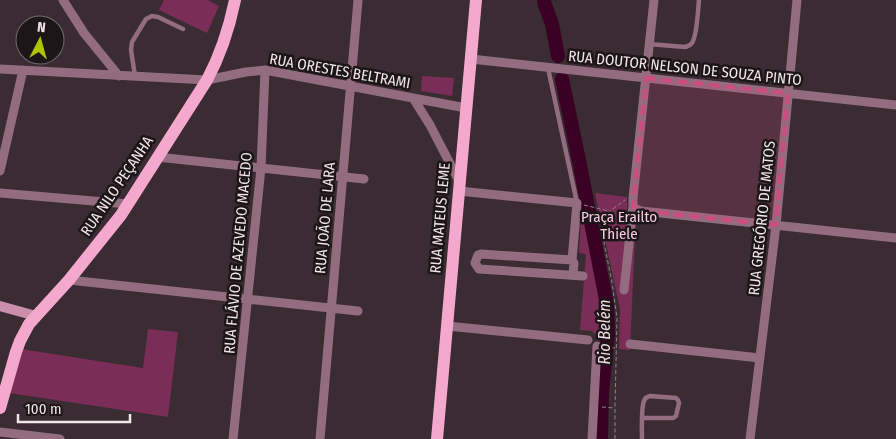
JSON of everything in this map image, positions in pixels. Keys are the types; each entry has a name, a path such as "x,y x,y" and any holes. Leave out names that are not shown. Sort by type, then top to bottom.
{"main road":[{"name":"RUA NILO PEÇANHA","path":"0,408 20,341 29,324 69,280 115,222 207,80 224,44 235,0"},
{"name":"RUA MATEUS LEME","path":"437,439 476,0"}],"street":[{"path":"63,0 84,33 119,76"},
{"name":"RUA JOÃO DE LARA","path":"320,439 358,0"},
{"path":"624,290 654,0"},
{"name":"RUA GREGÓRIO DE MATOS","path":"750,439 776,225 797,0"},
{"name":"RUA DOUTOR NELSON DE SOUZA PINTO","path":"471,58 896,105"},
{"name":"RUA ORESTES BELTRAMI","path":"0,69 207,80 265,70 466,108"},
{"path":"0,171 23,70"},
{"name":"RUA FLÁVIO DE AZEVEDO MACEDO","path":"233,439 261,168 265,70"},
{"path":"413,98 430,125 459,186 581,204 572,260 574,263 573,275"},
{"path":"158,157 364,179"},
{"path":"0,193 128,204"},
{"path":"633,206 641,211 896,238"},
{"path":"572,260 481,254 478,255 475,262 479,269 583,276"},
{"path":"69,280 358,311"},
{"path":"0,306 36,316"},
{"path":"447,326 588,340"},
{"path":"630,344 760,358"},
{"path":"592,439 600,347"},
{"path":"0,432 60,439"}],"lane":[{"path":"649,44 685,47 690,45 693,41 699,0"},
{"path":"135,76 131,50 132,42 146,19 152,16 158,17 182,29"},
{"path":"547,67 581,204"},
{"path":"642,418 673,418 676,416 678,400 676,398 650,396 646,398 642,418 642,439"}],"path":[{"path":"615,439 617,318 604,243 607,214 626,200 627,197"},
{"path":"581,204 610,211"},
{"path":"600,347 616,348"},
{"path":"607,408 615,408"}],"highlighted area":[{"path":"646,78 788,93 776,225 641,211 633,206"}],"green space":[{"path":"164,0 208,0 219,6 207,33 159,10"},
{"path":"422,76 454,78 452,96 421,91"},
{"name":"Praça Erailto Thiele","path":"595,193 627,197 627,211 636,214 630,350 619,349 620,309"},
{"path":"582,200 600,293 605,345 592,331 580,330 586,254 579,253"},
{"path":"148,329 178,332 168,417 9,393 21,349 143,368"}],"waterway":[{"name":"Rio Belém","path":"544,0 552,24 558,56"},
{"name":"Rio Belém","path":"562,79 607,305 608,335 602,392 601,439"}]}
